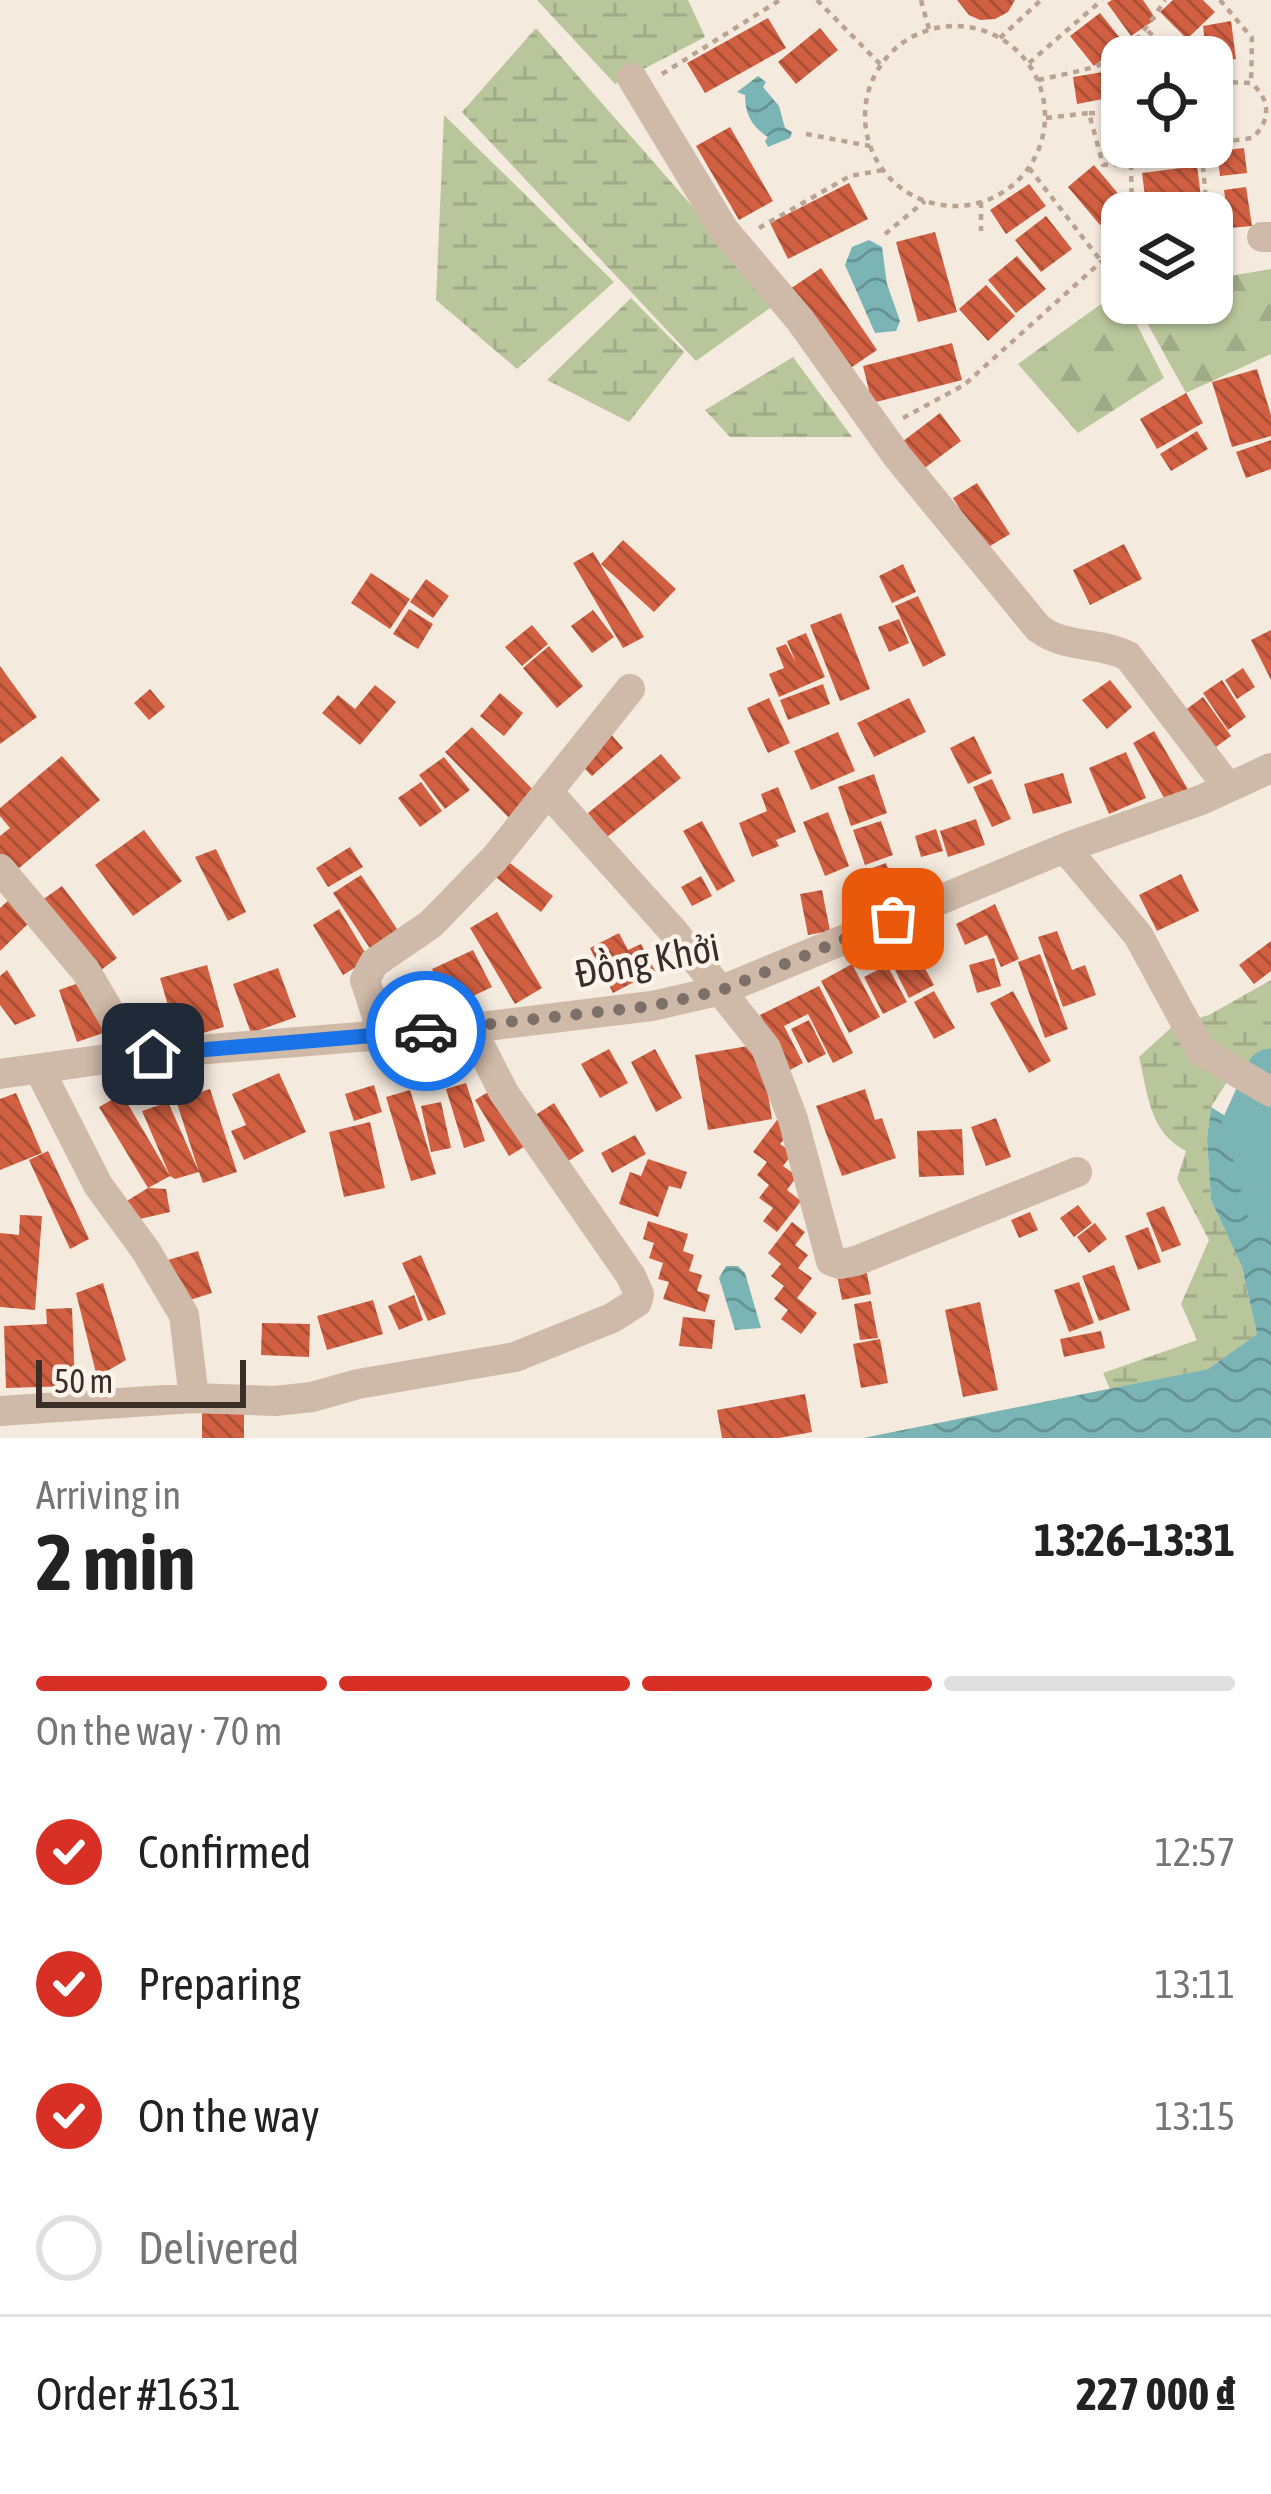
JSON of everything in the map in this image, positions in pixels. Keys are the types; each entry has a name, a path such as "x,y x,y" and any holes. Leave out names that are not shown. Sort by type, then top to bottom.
{"street":[{"path":"645,78 724,230 800,320 897,456 1038,628 1062,642 1128,656 1228,788"},
{"path":"383,1035 365,980 374,963 430,924 549,794 630,689"},
{"name":"Đồng Khởi","path":"0,1074 135,1054 470,1028 652,1006 722,990 1271,768"},
{"path":"549,794 722,990 766,1048 793,1118 826,1251 835,1263 856,1261 1077,1172"},
{"path":"1065,848 1138,935 1201,1051 1271,1092"},
{"path":"0,869 85,970 135,1054"},
{"path":"0,1411 194,1398 292,1401 358,1384 515,1357 587,1330 637,1302 639,1291 632,1276 504,1093 470,1028"},
{"path":"39,1069 98,1185 146,1251 184,1316 194,1398"}],"path":[{"path":"645,78 780,0"},
{"path":"817,0 881,65"},
{"path":"921,0 928,30"},
{"path":"1000,38 1041,0"},
{"path":"1029,63 1102,0"},
{"path":"1038,80 1116,59 1148,31 1165,0"},
{"path":"1220,0 1252,38 1251,83"},
{"path":"948,26 975,28 1000,38 1029,63 1038,80 1045,125 1029,168 1008,189 981,202 953,206 926,201 902,188 883,170 870,146 865,119 868,90 881,65 922,32 948,26"},
{"path":"1148,31 1153,36"},
{"path":"1233,82 1251,83 1270,109 1252,138 1233,141"},
{"path":"1089,113 1101,158"},
{"path":"1046,118 1101,114"},
{"path":"806,134 870,146"},
{"path":"886,428 964,386 1101,261 1029,168"},
{"path":"744,236 850,176 883,170"},
{"path":"885,235 926,201"},
{"path":"981,202 981,231"}],"green space":[{"path":"537,0 688,0 705,37 615,84"},
{"path":"536,28 777,303 696,361 462,112"},
{"path":"444,115 614,282 517,369 436,300"},
{"path":"1271,269 1271,354 1186,393 1148,324 1233,324 1233,275"},
{"path":"631,298 684,352 629,422 547,380"},
{"path":"1101,304 1101,324 1137,324 1164,378 1078,433 1018,364"},
{"path":"793,357 852,437 730,437 705,410"},
{"path":"1271,980 1271,1075 1239,1063 1211,1107 1207,1139 1211,1200 1242,1267 1257,1334 1208,1369 1110,1389 1103,1373 1197,1340 1181,1304 1209,1240 1177,1179 1186,1151 1157,1123 1139,1057 1174,1025 1209,1015"}],"water":[{"path":"758,76 779,106 785,128 792,132 790,138 768,147 768,137 748,114 745,95 737,92"},
{"path":"869,240 882,247 887,284 900,321 896,331 875,333 845,265 852,247"},
{"path":"1211,1107 1271,1145 1271,1438 863,1438 1208,1369 1257,1334 1242,1267 1211,1200 1207,1139"},
{"path":"726,1266 738,1266 745,1273 761,1328 735,1330 719,1278"}],"building":[{"path":"957,0 1015,0 1008,12 980,20"},
{"path":"1143,0 1156,19 1131,36 1107,3"},
{"path":"1173,0 1203,0 1215,12 1190,36 1184,36 1160,12"},
{"path":"1100,13 1118,36 1101,36 1101,61 1094,66 1070,36"},
{"path":"768,18 786,48 705,93 687,63"},
{"path":"1231,21 1233,36 1204,36 1203,26"},
{"path":"820,28 838,50 796,84 778,62"},
{"path":"1101,72 1101,99 1077,104 1073,77"},
{"path":"730,127 773,201 739,220 696,146"},
{"path":"1244,148 1247,173 1220,176 1219,168 1233,168 1233,149"},
{"path":"1094,165 1117,192 1101,192 1101,224 1100,225 1068,187"},
{"path":"1197,168 1200,192 1144,192 1142,173"},
{"path":"849,183 868,219 788,259 770,223"},
{"path":"1029,184 1046,206 1006,234 990,210"},
{"path":"1246,187 1252,226 1233,228 1233,192 1224,190"},
{"path":"1046,216 1072,249 1041,272 1015,240"},
{"path":"935,232 957,312 918,322 896,242"},
{"path":"1017,256 1046,289 1016,313 988,280"},
{"path":"821,268 877,350 846,371 790,289"},
{"path":"986,285 1015,316 988,341 959,309"},
{"path":"952,343 962,380 872,403 863,366"},
{"path":"1257,369 1271,415 1271,436 1232,447 1212,382"},
{"path":"1186,393 1203,423 1157,449 1140,419"},
{"path":"940,413 961,441 918,473 898,445"},
{"path":"1197,431 1208,449 1171,471 1160,454"},
{"path":"1271,440 1271,469 1246,478 1236,452"},
{"path":"977,483 1010,534 985,549 953,498"},
{"path":"623,540 676,589 654,612 601,564"},
{"path":"1124,544 1142,579 1090,605 1073,570"},
{"path":"593,552 644,637 623,648 573,563"},
{"path":"903,564 916,592 892,603 879,576"},
{"path":"371,573 410,599 390,629 351,603"},
{"path":"426,579 449,596 433,618 410,602"},
{"path":"918,596 946,655 923,667 895,606"},
{"path":"409,609 433,624 418,649 393,634"},
{"path":"593,610 614,637 592,653 571,626"},
{"path":"841,613 870,689 840,701 810,625"},
{"path":"899,619 909,643 889,652 878,627"},
{"path":"532,625 548,644 522,666 505,647"},
{"path":"1271,630 1271,680 1251,640"},
{"path":"806,633 825,677 779,697 769,674 784,668 776,648 786,644 796,663 787,641"},
{"path":"549,646 583,686 557,708 523,668"},
{"path":"0,666 37,717 0,744"},
{"path":"1243,668 1255,687 1237,699 1225,680"},
{"path":"1110,680 1132,707 1107,729 1082,700"},
{"path":"1222,680 1246,717 1228,730 1203,693"},
{"path":"823,684 830,704 788,720 780,700"},
{"path":"375,685 396,702 360,745 322,713 338,695 355,709"},
{"path":"150,689 165,707 149,720 134,703"},
{"path":"500,693 523,713 504,736 480,716"},
{"path":"1203,697 1231,736 1209,752 1180,714"},
{"path":"769,698 790,743 768,753 747,708"},
{"path":"909,698 926,732 874,757 857,723"},
{"path":"472,727 539,796 513,822 445,752"},
{"path":"1154,731 1190,793 1168,805 1133,743"},
{"path":"609,732 623,748 592,776 577,761"},
{"path":"838,732 855,771 811,790 794,751"},
{"path":"974,736 992,773 968,784 950,748"},
{"path":"1126,752 1146,798 1109,814 1089,768"},
{"path":"661,754 681,778 607,837 588,813"},
{"path":"62,756 100,800 12,874 0,861 0,836 10,828 0,808"},
{"path":"444,757 470,790 445,809 419,775"},
{"path":"1063,773 1072,803 1033,814 1024,784"},
{"path":"874,774 887,813 851,826 838,787"},
{"path":"992,779 1011,819 992,827 973,787"},
{"path":"421,782 442,811 420,827 398,798"},
{"path":"778,787 796,832 776,840 779,846 752,857 739,823 767,811 761,794"},
{"path":"828,812 849,866 825,876 803,822"},
{"path":"976,819 985,845 948,857 940,831"},
{"path":"702,821 735,881 717,891 683,831"},
{"path":"881,821 893,855 865,865 853,830"},
{"path":"936,829 943,851 921,857 915,836"},
{"path":"144,830 182,881 133,916 95,865"},
{"path":"350,847 363,867 328,887 316,868"},
{"path":"216,849 246,912 228,921 195,857"},
{"path":"506,860 553,896 541,912 494,876"},
{"path":"886,863 897,893 865,905 853,875"},
{"path":"1181,874 1199,911 1157,931 1139,895"},
{"path":"361,875 405,941 377,959 333,893"},
{"path":"701,876 712,896 692,906 681,887"},
{"path":"62,886 117,958 93,976 38,903"},
{"path":"822,890 830,931 808,935 800,894"},
{"path":"11,898 32,920 0,951 0,908"},
{"path":"995,904 1019,959 1001,967 987,935 965,945 956,924"},
{"path":"339,909 369,959 343,975 313,925"},
{"path":"497,912 542,988 515,1004 470,928"},
{"path":"1057,931 1072,970 1085,965 1096,995 1063,1007 1038,937"},
{"path":"619,933 628,950 641,944 655,971 613,993 590,948"},
{"path":"1271,941 1271,971 1254,984 1239,965"},
{"path":"473,950 492,987 450,1007 432,969"},
{"path":"915,950 934,985 909,998 891,962"},
{"path":"1040,954 1068,1029 1045,1038 1018,962"},
{"path":"994,958 1001,986 977,993 969,965"},
{"path":"852,964 880,1017 849,1033 821,981"},
{"path":"207,965 224,1027 178,1040 160,978"},
{"path":"887,965 907,1002 883,1014 864,977"},
{"path":"278,968 296,1017 251,1033 233,984"},
{"path":"7,970 36,1016 15,1025 0,1005 0,976"},
{"path":"87,980 106,1032 77,1042 59,990"},
{"path":"819,986 853,1053 833,1063 808,1014 784,1026 803,1063 788,1071 760,1015"},
{"path":"934,991 955,1028 934,1039 914,1002"},
{"path":"1013,991 1051,1061 1029,1073 990,1003"},
{"path":"809,1020 826,1054 808,1063 791,1029"},
{"path":"760,1044 772,1119 708,1130 695,1055"},
{"path":"609,1049 628,1083 600,1098 581,1064"},
{"path":"655,1049 682,1098 656,1112 631,1062"},
{"path":"279,1073 306,1132 244,1160 231,1131 246,1125 232,1094"},
{"path":"466,1083 485,1141 464,1148 446,1089"},
{"path":"374,1085 382,1112 354,1121 345,1094"},
{"path":"210,1089 237,1172 203,1183 176,1100"},
{"path":"493,1089 527,1145 509,1156 475,1100"},
{"path":"865,1089 875,1120 882,1118 896,1158 842,1176 816,1106"},
{"path":"410,1090 436,1174 411,1181 386,1097"},
{"path":"16,1093 42,1153 0,1170 0,1099"},
{"path":"122,1094 170,1176 148,1188 99,1107"},
{"path":"168,1102 199,1172 175,1179 142,1111"},
{"path":"441,1102 451,1148 431,1152 421,1106"},
{"path":"554,1103 584,1151 559,1167 529,1119"},
{"path":"996,1118 1011,1157 986,1166 971,1127"},
{"path":"777,1120 791,1131 780,1144 793,1153 783,1166 797,1176 787,1190 801,1201 777,1232 763,1221 773,1208 759,1198 769,1185 757,1175 767,1162 753,1152"},
{"path":"370,1122 385,1188 344,1197 329,1132"},
{"path":"962,1129 964,1175 919,1177 917,1131"},
{"path":"635,1135 646,1154 612,1173 601,1153"},
{"path":"48,1151 89,1239 70,1249 29,1160"},
{"path":"648,1159 687,1172 681,1189 669,1186 658,1217 619,1204 630,1172 641,1176"},
{"path":"148,1188 166,1189 170,1212 131,1221 125,1202"},
{"path":"1078,1205 1092,1223 1074,1237 1060,1218"},
{"path":"1164,1206 1181,1245 1162,1252 1146,1213"},
{"path":"1030,1212 1038,1230 1019,1238 1011,1220"},
{"path":"20,1215 42,1216 35,1310 0,1307 0,1233 19,1235"},
{"path":"648,1221 688,1234 683,1251 694,1255 689,1271 702,1275 697,1291 710,1295 705,1312 663,1299 669,1282 658,1279 663,1263 649,1258 654,1243 643,1239"},
{"path":"792,1222 805,1232 795,1245 808,1255 798,1268 812,1278 797,1298 817,1313 801,1334 781,1319 788,1310 774,1299 784,1286 771,1276 781,1264 768,1253"},
{"path":"1095,1223 1107,1239 1089,1253 1077,1237"},
{"path":"1148,1227 1161,1262 1138,1270 1125,1236"},
{"path":"198,1251 212,1293 180,1303 168,1260"},
{"path":"421,1255 446,1314 428,1321 402,1263"},
{"path":"1114,1265 1130,1310 1099,1321 1082,1276"},
{"path":"866,1269 871,1294 842,1300 837,1275"},
{"path":"1079,1282 1094,1323 1069,1332 1054,1290"},
{"path":"103,1283 126,1360 97,1377 76,1293"},
{"path":"414,1295 423,1320 399,1330 388,1306"},
{"path":"373,1300 383,1334 327,1350 317,1316"},
{"path":"871,1301 878,1338 860,1340 854,1304"},
{"path":"980,1302 998,1390 963,1397 945,1310"},
{"path":"72,1308 75,1386 6,1388 4,1326 47,1324 46,1309"},
{"path":"683,1317 715,1320 712,1349 679,1346"},
{"path":"262,1323 310,1324 309,1357 261,1355"},
{"path":"1101,1331 1105,1348 1064,1357 1060,1339"},
{"path":"880,1339 888,1383 861,1388 853,1344"},
{"path":"805,1394 812,1432 779,1438 722,1438 717,1410"},
{"path":"202,1413 244,1414 244,1438 202,1438"}],"waterway":[{"path":"1271,1074 1246,1129 1251,1125 1271,1206"}],"way so far":[{"path":"426,1031 652,1006 722,990 893,919"}],"route":[{"path":"153,1054 426,1031"}]}
